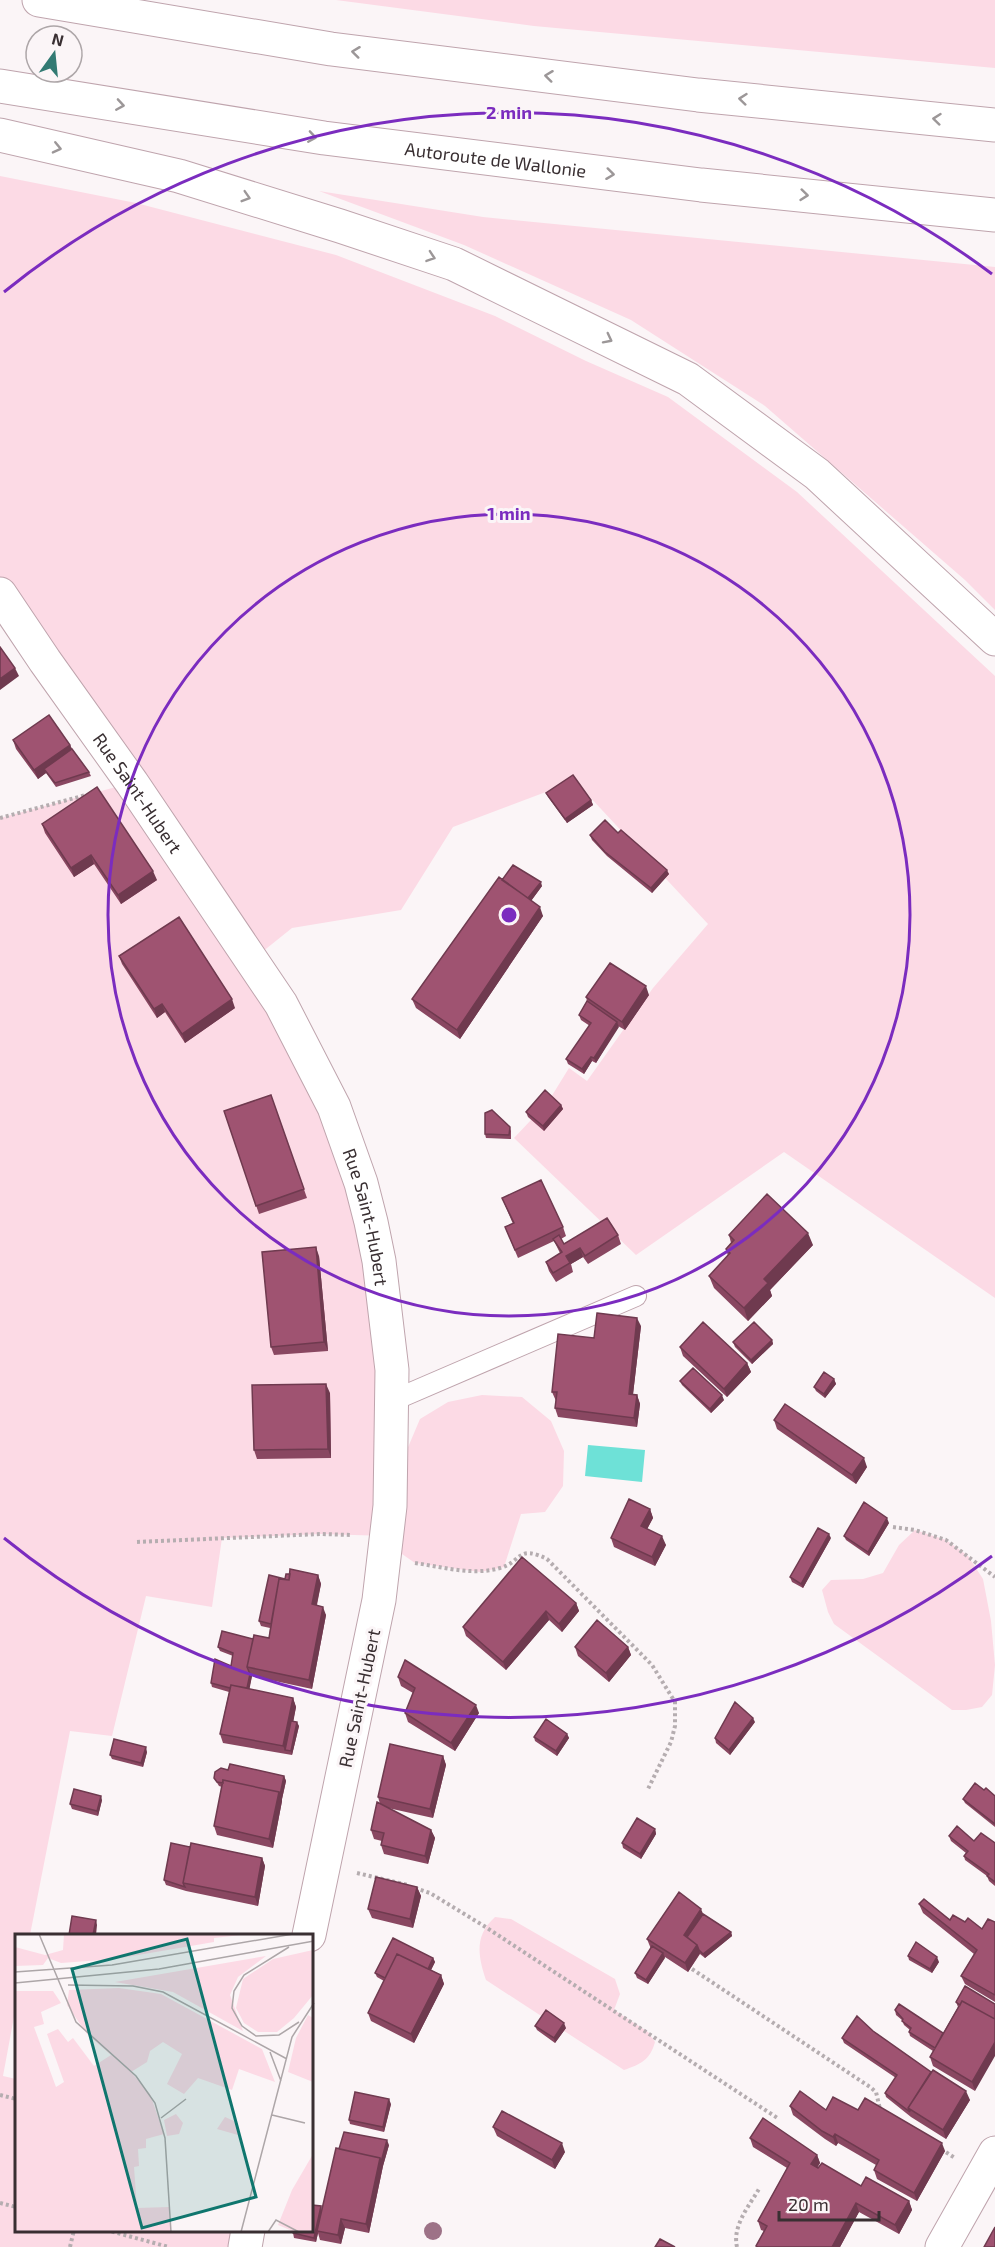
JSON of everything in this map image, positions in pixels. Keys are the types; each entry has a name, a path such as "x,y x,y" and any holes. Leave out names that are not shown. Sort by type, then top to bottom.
{"main road":[{"path":"39,0 332,49 698,95 995,125"},
{"name":"Autoroute de Wallonie","path":"0,86 324,138 701,185 995,215"},
{"path":"0,135 179,176 454,264 688,379 817,474 995,639"},
{"name":"Rue Saint-Hubert","path":"0,594 132,783 281,1004 334,1107 361,1183 379,1261 392,1370 392,1474 386,1546 379,1600 309,1934"},
{"path":"942,2247 989,2164"},
{"path":"245,2247 248,2232"}],"lane":[{"path":"392,1401 636,1296"}],"path":[{"path":"0,818 132,783"},
{"path":"893,1527 915,1530 946,1540 995,1577"},
{"path":"137,1542 321,1534 386,1546 416,1563 480,1572 504,1567 519,1555 535,1553 547,1559 652,1665 675,1702 675,1726 671,1742 648,1789"},
{"path":"324,1866 396,1881 430,1893 604,2003 779,2119"},
{"path":"692,1969 870,2087 876,2092 880,2109 887,2115"},
{"path":"0,2095 15,2099"},
{"path":"935,2145 989,2164"},
{"path":"737,2247 734,2236 759,2189"},
{"path":"0,2203 15,2207"},
{"path":"70,2247 74,2232"},
{"path":"113,2232 169,2247"}],"shaded area":[{"path":"336,0 995,0 995,68 534,26"},
{"path":"0,176 136,203 336,255 495,316 586,361 668,397 797,492 995,676 995,1298 784,1152 636,1255 514,1138 548,1102 569,1068 587,1081 653,988 708,924 575,781 453,827 401,910 292,928 252,960 371,1222 387,1536 321,1534 222,1538 212,1607 146,1596 112,1736 70,1731 30,1934 15,1934 15,2011 3,2076 15,2079 15,2232 248,2232 245,2247 0,2247 0,818 131,783 0,594"},
{"path":"319,191 483,217 995,267 995,610 965,580 765,406 631,320 464,245"},
{"path":"482,1395 522,1397 551,1421 564,1451 563,1486 545,1512 521,1514 504,1567 480,1572 415,1563 402,1554 397,1540 406,1452 420,1419 448,1402"},
{"path":"915,1530 946,1540 968,1556 983,1579 991,1621 995,1665 992,1695 982,1707 952,1710 834,1624 828,1612 822,1590 831,1580 863,1579 883,1573 899,1545"},
{"path":"495,1917 511,1919 615,1979 620,1994 614,2010 648,2032 655,2042 647,2057 624,2070 486,1980 480,1955 481,1939 488,1924"}],"water":[{"path":"588,1445 645,1450 642,1482 585,1476"}],"building":[{"path":"0,647 15,668 0,679"},
{"path":"49,715 70,745 34,770 13,740"},
{"path":"72,749 89,772 55,783 44,769"},
{"path":"573,775 591,800 565,819 546,793"},
{"path":"97,787 153,871 118,895 91,855 71,868 42,824"},
{"path":"605,820 618,833 621,830 667,870 651,888 605,852 590,835"},
{"path":"513,865 541,882 528,898 502,880"},
{"path":"499,877 540,907 457,1030 412,999"},
{"path":"179,917 232,999 182,1034 162,1004 154,1009 119,956"},
{"path":"610,963 646,986 622,1022 586,997"},
{"path":"587,1001 617,1022 594,1058 591,1057 582,1069 566,1059 591,1023 579,1015"},
{"path":"545,1090 561,1105 543,1126 526,1112"},
{"path":"271,1095 304,1189 256,1206 224,1111"},
{"path":"492,1110 510,1127 509,1135 485,1134 485,1113"},
{"path":"541,1180 563,1227 515,1250 505,1227 514,1223 502,1198"},
{"path":"767,1194 808,1233 764,1279 768,1283 744,1308 709,1276 730,1253 726,1249 734,1240 729,1235"},
{"path":"607,1218 618,1235 585,1256 580,1248 566,1256 570,1263 553,1273 546,1262 562,1252 553,1239 559,1235 564,1244"},
{"path":"316,1247 324,1342 271,1347 262,1252"},
{"path":"597,1313 637,1318 629,1394 637,1395 634,1418 555,1408 557,1392 552,1392 558,1334 594,1338"},
{"path":"703,1322 747,1363 724,1389 680,1347"},
{"path":"754,1322 772,1340 751,1360 733,1342"},
{"path":"693,1368 722,1395 710,1409 680,1381"},
{"path":"824,1372 834,1379 824,1394 814,1387"},
{"path":"326,1384 328,1449 254,1450 252,1385"},
{"path":"785,1404 864,1458 852,1475 774,1420"},
{"path":"629,1499 650,1509 641,1526 662,1536 652,1557 611,1538"},
{"path":"864,1502 887,1518 868,1552 844,1536"},
{"path":"818,1528 829,1534 801,1584 790,1577"},
{"path":"522,1557 576,1603 559,1624 546,1611 503,1662 463,1627"},
{"path":"290,1569 318,1575 312,1604 323,1607 309,1680 247,1667 254,1635 269,1638 279,1579 289,1580"},
{"path":"286,1574 290,1574 289,1580 279,1579 271,1624 259,1621 269,1575 285,1579"},
{"path":"597,1620 628,1647 606,1673 575,1647"},
{"path":"222,1631 253,1639 247,1667 250,1674 247,1688 231,1685 230,1688 211,1683 215,1659 231,1666 233,1653 218,1647"},
{"path":"405,1660 476,1705 451,1743 405,1713 415,1688 398,1677"},
{"path":"231,1685 293,1698 283,1746 220,1734"},
{"path":"735,1702 753,1718 729,1750 715,1738"},
{"path":"546,1719 567,1734 556,1751 534,1737"},
{"path":"291,1721 297,1722 291,1751 285,1750"},
{"path":"114,1739 146,1747 141,1763 110,1755"},
{"path":"390,1744 443,1756 430,1809 378,1797"},
{"path":"230,1764 284,1776 280,1795 279,1792 223,1780 223,1783 217,1782 214,1778 215,1772 221,1768 228,1770"},
{"path":"223,1780 279,1792 269,1839 214,1826"},
{"path":"975,1783 984,1790 986,1788 995,1796 995,1824 963,1799"},
{"path":"74,1789 101,1796 97,1811 70,1804"},
{"path":"377,1802 431,1830 425,1856 381,1845 384,1833 371,1830"},
{"path":"637,1818 655,1829 640,1854 622,1843"},
{"path":"957,1826 974,1841 981,1833 995,1843 995,1882 987,1876 989,1874 964,1856 968,1851 949,1836"},
{"path":"171,1843 190,1847 183,1883 185,1887 164,1880"},
{"path":"191,1843 262,1858 255,1897 183,1883"},
{"path":"376,1877 417,1887 410,1919 368,1909"},
{"path":"679,1892 701,1909 684,1935 697,1945 685,1963 647,1939"},
{"path":"924,1899 950,1920 953,1915 965,1922 968,1918 982,1929 988,1919 995,1922 995,1995 961,1976 977,1950 919,1904"},
{"path":"703,1914 731,1932 703,1954 687,1937"},
{"path":"72,1916 96,1920 93,1934 69,1934"},
{"path":"393,1938 433,1958 428,1969 397,1954 385,1978 375,1973"},
{"path":"916,1942 937,1957 930,1969 908,1956"},
{"path":"652,1946 663,1953 646,1980 635,1973"},
{"path":"397,1954 441,1975 411,2034 368,2013"},
{"path":"965,1986 995,2004 995,2019 962,2001 960,2005 956,2002"},
{"path":"962,2001 995,2019 995,2042 972,2082 930,2057"},
{"path":"899,2004 943,2033 935,2048 909,2032 911,2028 902,2021 903,2019 895,2010"},
{"path":"546,2010 564,2023 554,2038 535,2026"},
{"path":"857,2016 873,2031 931,2072 908,2108 910,2112 885,2093 897,2075 842,2038"},
{"path":"933,2070 966,2091 943,2130 908,2108"},
{"path":"800,2091 826,2110 833,2097 858,2110 865,2098 942,2143 914,2193 874,2170 879,2160 835,2134 833,2137 822,2131 790,2106"},
{"path":"355,2092 389,2099 383,2127 349,2120"},
{"path":"502,2111 562,2143 552,2160 493,2127"},
{"path":"763,2118 817,2155 811,2164 818,2168 822,2163 861,2186 866,2177 909,2201 895,2225 856,2203 832,2247 756,2246 767,2226 758,2221 790,2163 750,2138"},
{"path":"344,2132 387,2140 381,2162 380,2158 339,2149"},
{"path":"336,2148 380,2158 366,2224 341,2219 338,2235 317,2231"},
{"path":"314,2205 321,2206 314,2238 293,2233 314,2232"},
{"path":"995,2227 995,2247 984,2247"},
{"path":"660,2239 675,2247 655,2247"}]}
